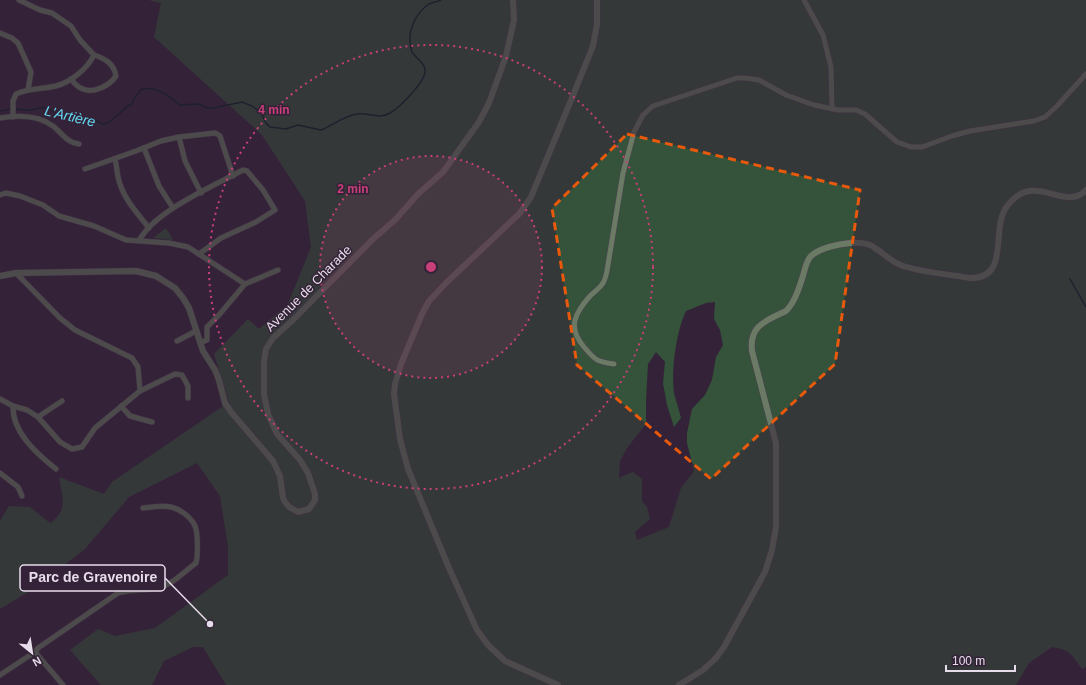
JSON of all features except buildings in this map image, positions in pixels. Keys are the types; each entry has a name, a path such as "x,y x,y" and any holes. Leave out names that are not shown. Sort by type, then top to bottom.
{"street":[{"path":"19,0 40,10 52,13 71,26 80,40 94,55 111,64 115,68 116,76 113,81 106,86 88,90 82,89 71,79"},
{"name":"Avenue de Charade","path":"0,276 16,273 136,271 156,276 175,288 189,308 200,343 219,380 225,403 231,412 262,447 278,470 285,502 289,507 298,512 309,509 315,500 315,494 310,479 300,460 277,434 268,414 264,394 264,361 266,349 273,338 293,320 373,239 395,220 418,194 443,172 479,122 489,103 506,56 514,20 513,0"},
{"path":"558,685 505,661 488,645 477,630 449,568 408,469 400,440 394,394 402,360 422,314 429,302 447,282 520,213 531,197 593,46 597,24 597,0"},
{"path":"804,0 823,35 831,67 832,109"},
{"path":"0,33 12,38 18,43 31,72 28,90"},
{"path":"13,115 13,101 16,94 28,90 56,86 71,79 90,63 94,55"},
{"path":"614,364 594,360 578,340 573,324 578,312 604,282 623,173 634,132 643,115 653,106 737,78 759,80 786,95 814,105 832,109 856,110 865,114 897,142 911,147 922,147 970,131 1034,121 1045,117 1086,74"},
{"path":"0,118 13,115 40,119 52,126 73,143 78,144"},
{"path":"85,169 161,141 179,137 217,134 220,136 233,176"},
{"path":"179,137 184,161 201,193"},
{"path":"144,148 159,186 173,208"},
{"path":"115,159 122,190 149,228"},
{"path":"139,241 149,228 173,208 243,170 247,171 263,190 275,210 256,222 221,238 199,254"},
{"path":"679,685 703,670 716,658 724,647 755,593 770,560 776,527 776,443 774,429 752,351 752,339 754,331 761,324 789,308 797,293 808,260 818,251 826,247 864,244 872,246 893,262 904,267 970,278 979,278 988,274 994,267 1001,218 1007,206 1015,198 1028,191 1037,190 1071,197 1079,196 1086,190"},
{"path":"0,195 6,193 20,196 43,205 59,216 94,226 126,240 169,243 188,247 245,284"},
{"path":"200,343 207,340 207,327 245,284 278,270"},
{"path":"16,273 60,318 75,330 132,358 138,367 140,391"},
{"path":"177,341 196,331"},
{"path":"0,399 14,406 27,410 38,417 60,442 72,449 82,447 95,428 140,391 175,374 182,375 188,386 188,398"},
{"path":"38,417 62,402"},
{"path":"14,406 14,416 22,433 39,455 56,469"},
{"path":"121,406 130,416 152,422"},
{"path":"0,473 18,487 22,496"},
{"path":"0,675 118,593 128,590 158,588 169,584 196,563 198,556 195,526 190,518 180,510 170,506 143,508"},
{"path":"35,652 63,685"}],"highlighted area":[{"path":"627,134 860,190 835,364 711,479 577,365 552,208"}],"green space":[{"path":"149,0 1086,0 1086,667 1082,669 1073,656 1067,651 1052,647 1029,663 1016,685 226,685 203,647 193,647 164,661 152,685 101,685 70,650 98,629 115,636 155,628 228,575 228,547 220,496 197,463 129,497 85,549 33,589 0,609 0,521 9,506 30,507 50,523 60,513 63,503 59,477 104,494 112,482 229,402 214,354 248,319 259,329 288,304 311,247 305,201 262,135 154,37 161,3","holes":["715,302 714,319 720,330 723,345 716,357 712,380 705,395 692,409 687,433 687,443 694,471 681,488 669,527 637,540 635,532 650,519 647,507 642,501 642,479 633,472 619,478 620,461 627,448 646,424 648,364 656,352 665,362 663,383 667,405 674,427 681,418 674,393 673,374 675,352 682,320 686,311 706,303"]},
{"path":"166,228 173,240 153,238"}],"waterway":[{"name":"L'Artière","path":"0,111 11,109 28,110 46,108 63,116 90,118 104,124 111,121 132,104 140,90 151,89 161,92 180,105 198,104 208,108 213,108 242,102 252,106 261,113 266,123 270,127 286,129 298,125 321,130 352,115 386,115 405,101 424,77 424,66 412,51 410,43 412,26 417,16 424,8 429,4 441,0"},
{"path":"1070,279 1086,307"}],"place":[{"name":"Parc de Gravenoire","path":"210,624"}]}
